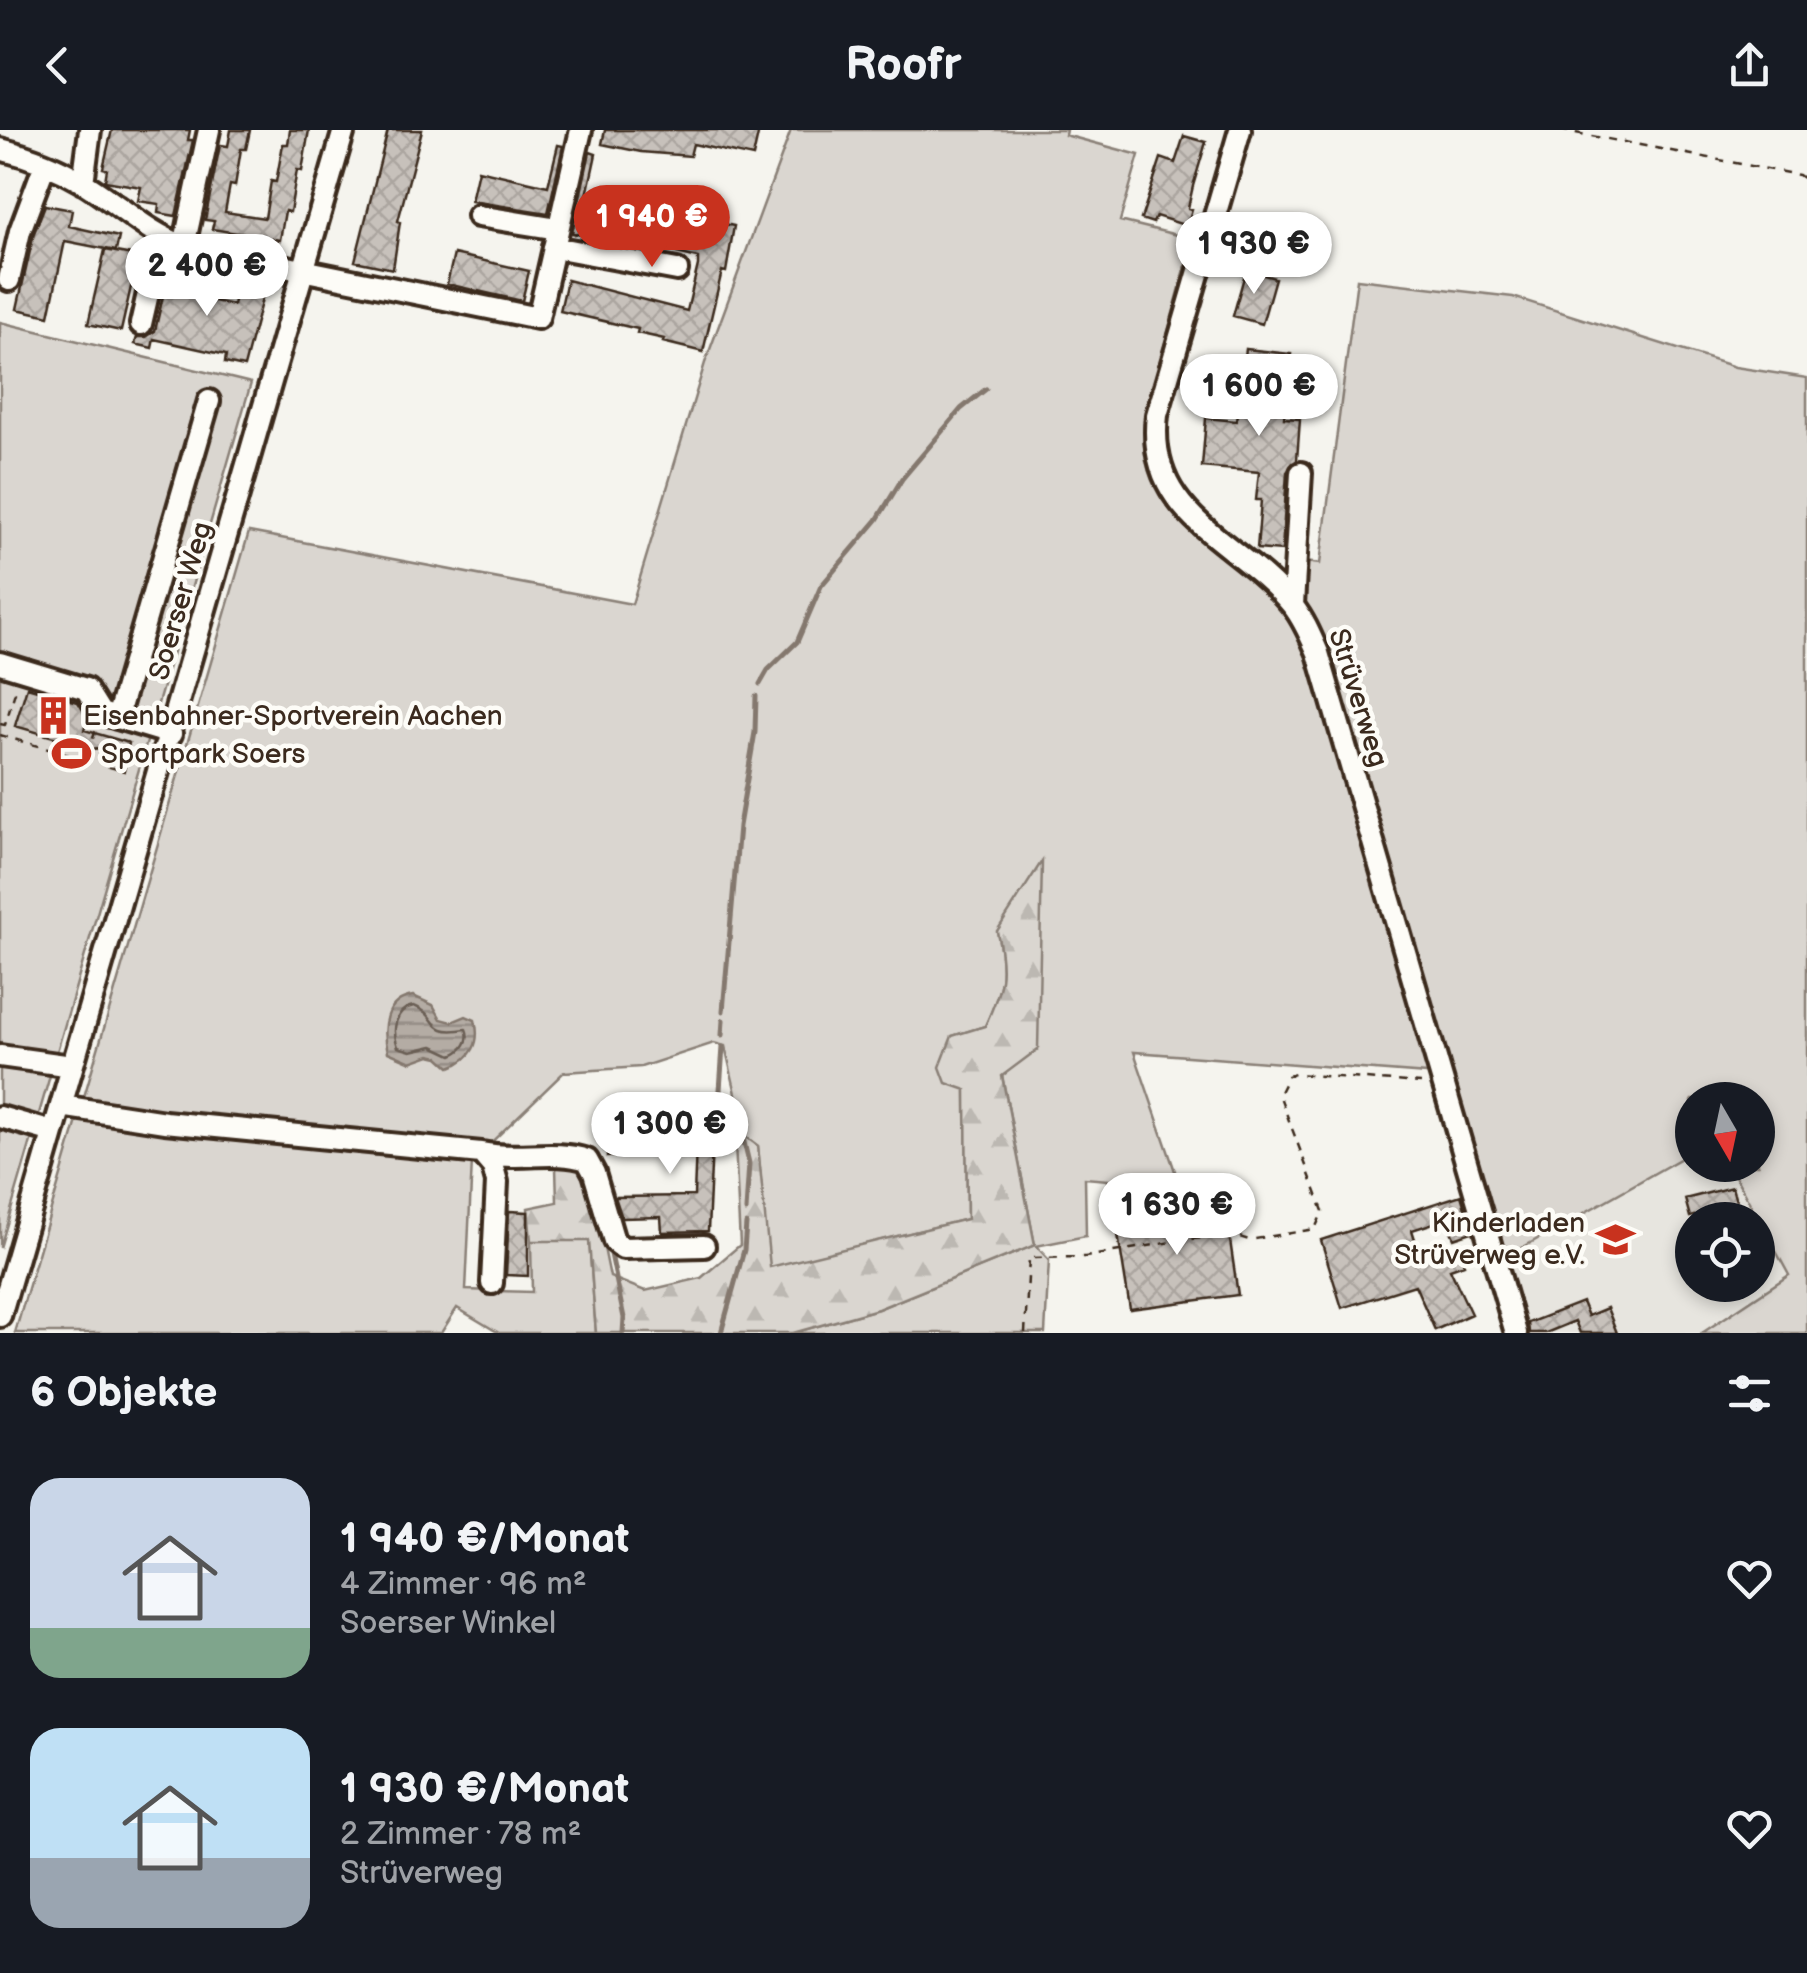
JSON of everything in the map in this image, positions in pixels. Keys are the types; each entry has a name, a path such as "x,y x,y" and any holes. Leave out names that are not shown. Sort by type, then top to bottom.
{"street":[{"path":"83,183 90,130"},
{"path":"184,246 209,130"},
{"name":"Soerser Weg","path":"0,1316 344,130"},
{"path":"0,150 45,164 83,183 161,238 184,246 538,318 581,130"},
{"name":"Strüverweg","path":"1240,130 1157,415 1156,450 1168,485 1185,511 1292,605 1318,653 1516,1333"},
{"path":"9,280 20,231 45,164"},
{"path":"478,216 677,270"},
{"path":"141,324 161,238"},
{"path":"109,716 210,400"},
{"path":"1292,605 1301,473"},
{"path":"7,665 86,689 109,716 171,734"},
{"path":"0,1056 72,1066"},
{"path":"61,1106 165,1122 500,1158 573,1156 587,1160 594,1172 614,1241 622,1248 704,1246"},
{"path":"0,1117 53,1132"},
{"path":"481,1153 498,1182 492,1283"}],"path":[{"path":"1560,130 1798,175 1807,181"},
{"path":"0,724 5,725 15,692 7,665"},
{"path":"0,735 86,760 109,716"},
{"path":"1025,1333 1029,1258 1085,1258 1183,1240 1233,1236 1249,1240 1315,1229 1323,1211 1279,1094 1288,1076 1444,1084"}],"shaded area":[{"name":"Kinderladen Strüverweg e.V.","path":"1675,1162 1675,1182 1738,1182 1749,1202 1675,1202 1675,1302 1748,1302 1702,1333 1527,1333 1504,1258"},
{"name":"Kinderladen Strüverweg e.V.","path":"1775,1249 1789,1275 1775,1284"}],"green space":[{"path":"791,130 1066,130 1065,135 1139,155 1120,221 1193,239 1145,417 1145,453 1153,483 1168,508 1188,529 1261,590 1283,614 1306,654 1428,1074 1134,1052 1188,1209 1112,1221 1108,1180 1085,1178 1086,1236 1036,1246 1049,1260 1045,1333 793,1333 878,1309 1035,1245 1002,1075 1038,1048 997,931 1002,970 985,1026 952,1036 966,1090 967,1219 769,1268 758,1146 746,1137 725,1046 714,1043 641,1067 564,1072 472,1161 466,1290 532,1292 531,1241 589,1240 596,1333 499,1333 457,1308 441,1333 15,1333 249,532 632,604 705,363"},
{"path":"1357,279 1513,297 1735,367 1807,378 1807,1333 1702,1333 1748,1302 1775,1302 1775,1284 1789,1275 1775,1249 1775,1202 1749,1202 1738,1182 1775,1182 1775,1082 1675,1082 1675,1162 1504,1258 1305,608 1305,562 1320,564"},
{"name":"Sportpark Soers","path":"0,322 251,383 0,1248"},
{"path":"1042,861 1038,1049 1002,1076 1035,1245 878,1309 793,1333 596,1333 589,1241 531,1241 528,1208 557,1202 556,1167 576,1166 594,1199 610,1277 645,1291 701,1278 740,1245 735,1143 746,1137 758,1146 770,1267 967,1219 966,1090 946,1083 940,1067 952,1036 985,1026 1001,980 997,931"}],"water":[{"path":"413,996 433,1005 441,1019 452,1022 466,1016 475,1020 476,1043 464,1060 450,1067 439,1057 430,1055 411,1062 388,1052 385,1033 391,1009"}],"building":[{"path":"112,130 190,130 188,140 193,140 176,216 158,213 159,204 138,201 141,187 105,181 107,169 103,168"},
{"path":"231,130 250,130 246,149 241,149 235,186 230,185 225,212 265,218 271,181 276,182 283,144 288,144 290,130 309,130 302,171 297,170 290,212 285,211 280,240 212,229 214,221 205,220 220,145 228,146"},
{"path":"388,130 422,130 398,221 393,269 355,261"},
{"path":"605,130 759,130 753,157 693,144 690,156 641,152 602,144"},
{"path":"1184,136 1206,142 1187,226 1156,216 1153,223 1141,219 1161,158 1175,163"},
{"path":"558,145 563,146 548,213 471,201 478,170 548,186"},
{"path":"590,152 596,154 586,200 656,216 657,210 734,226 726,272 722,271 703,352 637,333 638,329 560,311 567,280 687,311 698,265 698,258 677,253 679,246 651,240 649,246 618,239 617,243 572,233"},
{"path":"45,205 72,210 69,226 119,237 116,251 65,241 49,316 17,309 34,233"},
{"path":"105,250 138,256 121,331 88,324"},
{"path":"454,254 529,271 522,301 447,284"},
{"path":"169,270 201,277 196,297 233,305 239,276 256,280 254,289 264,291 244,367 225,363 226,355 154,339 152,348 135,344 137,337 155,331"},
{"path":"1246,270 1275,278 1262,324 1233,316"},
{"path":"1246,349 1291,354 1284,418 1300,419 1297,460 1287,472 1282,551 1257,549 1259,472 1202,467 1206,418 1236,421"},
{"name":"Eisenbahner-Sportverein Aachen","path":"27,687 78,702 88,718 84,730 129,743 124,771 109,767 113,755 123,757 15,726"},
{"path":"713,1123 708,1231 662,1232 661,1217 622,1218 615,1197 694,1196 696,1144 620,1149 620,1156 607,1157 606,1132"},
{"path":"1732,1187 1736,1202 1686,1202 1685,1199"},
{"path":"1461,1195 1472,1232 1454,1238 1446,1219 1412,1230 1421,1258 1458,1246 1464,1264 1450,1269 1471,1314 1435,1330 1415,1285 1342,1308 1321,1240"},
{"path":"1225,1206 1238,1295 1130,1309 1116,1222"},
{"path":"509,1211 528,1212 528,1276 506,1275"},
{"path":"1582,1302 1588,1316 1607,1308 1617,1333 1580,1333 1575,1321 1546,1333 1529,1333 1528,1323"}],"waterway":[{"path":"760,684 768,670 797,642 821,586 877,520 902,479 961,409 986,389"},
{"path":"723,1011 739,826 755,732 756,696"},
{"path":"722,1035 723,1020"},
{"path":"723,1047 720,1090 725,1109 743,1138 749,1163 746,1211"},
{"path":"721,1333 744,1250 746,1224"},
{"path":"609,1244 624,1318 623,1333"}],"place":[{"name":"Eisenbahner-Sportverein Aachen","path":"53,716"},
{"name":"Sportpark Soers","path":"71,754"},
{"name":"Kinderladen Strüverweg e.V.","path":"1615,1239"}]}
